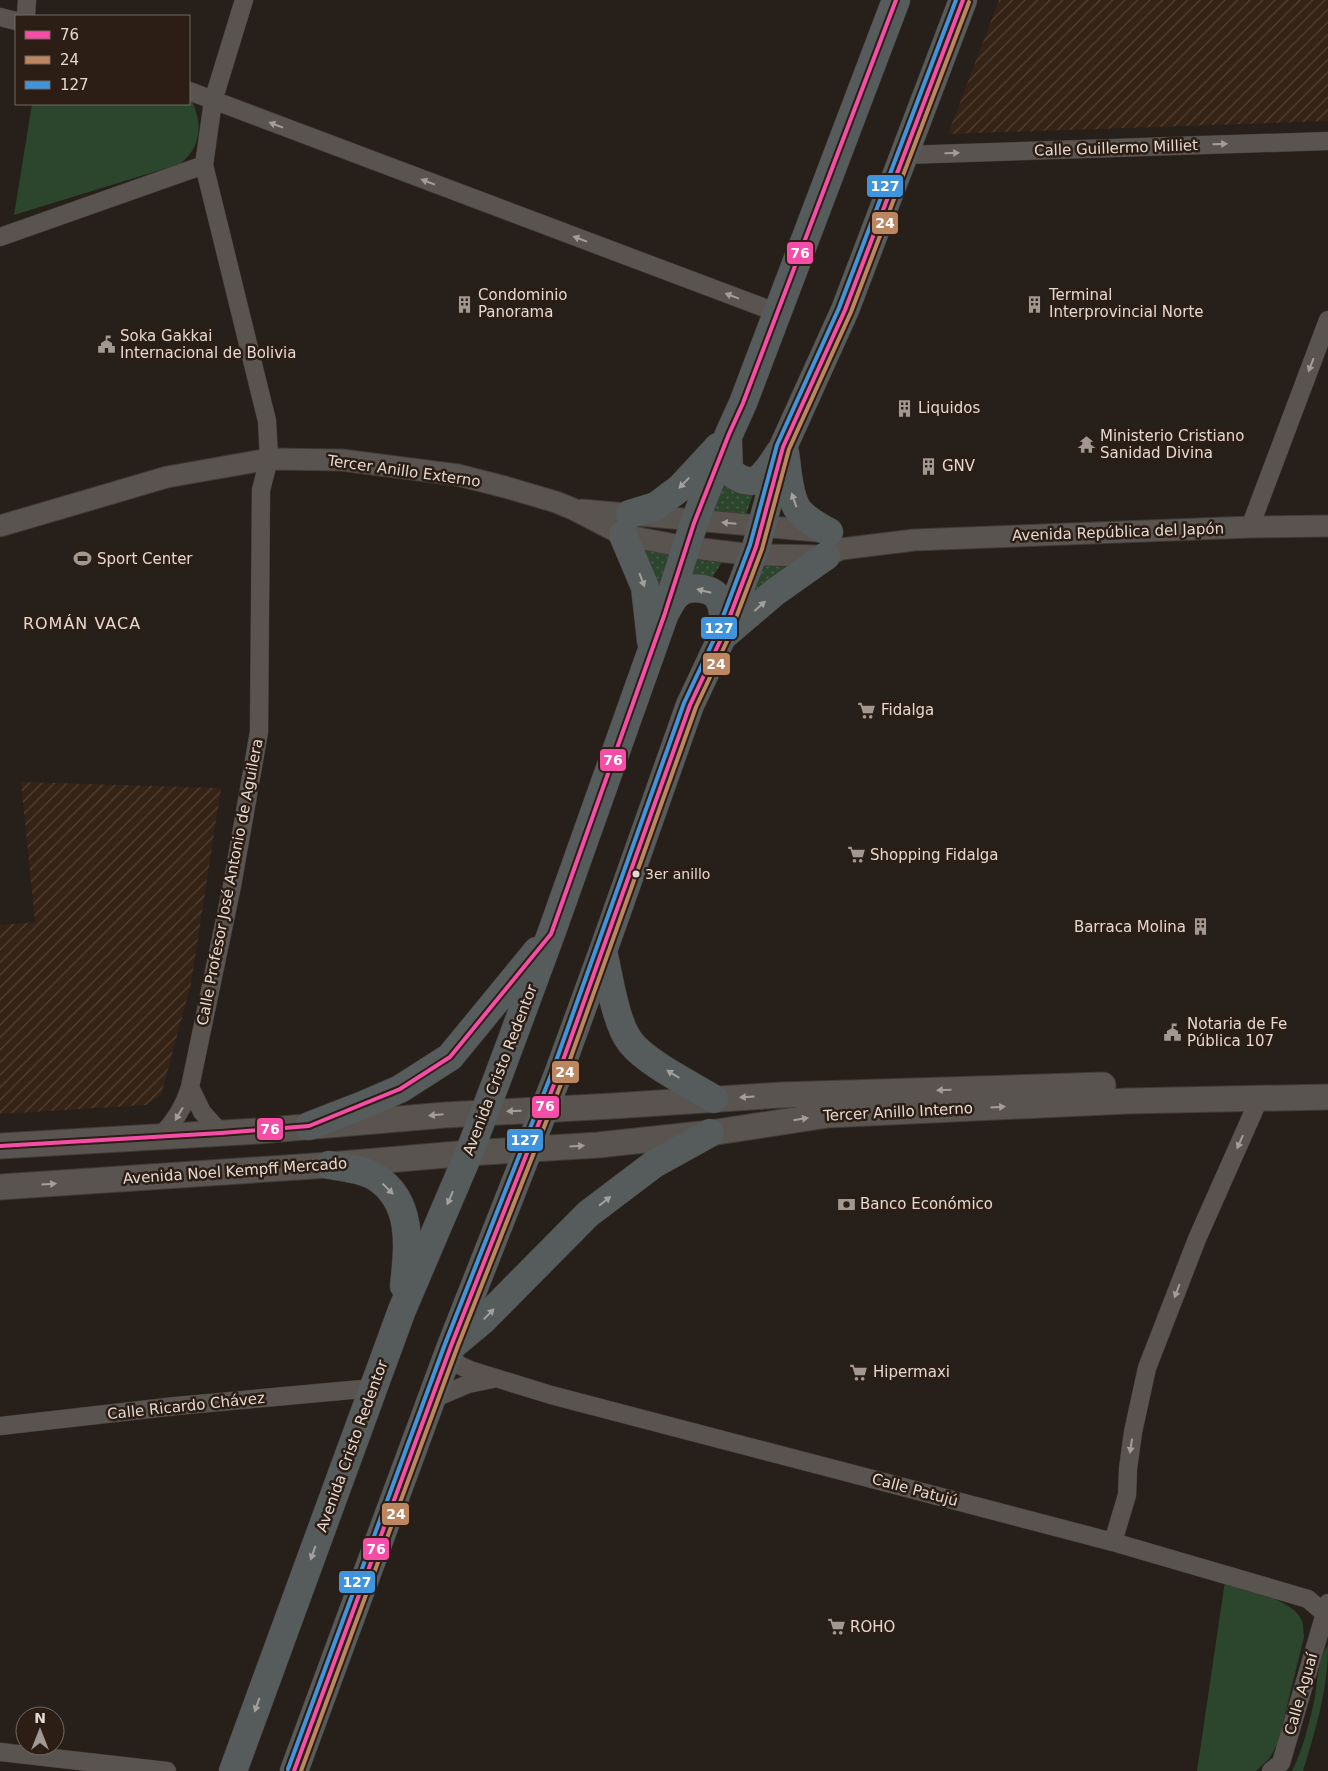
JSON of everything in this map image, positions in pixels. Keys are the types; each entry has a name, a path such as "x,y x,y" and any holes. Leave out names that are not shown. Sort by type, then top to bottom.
{"main road":[{"name":"Avenida Cristo Redentor","path":"233,1771 402,1310 469,1153 551,934 664,616 696,520 778,313 896,0"},
{"path":"729,434 729,471 740,480 752,480 765,475 783,447 845,310 963,0"},
{"path":"652,646 645,587 627,524 680,488 729,434"},
{"path":"294,1771 450,1350 544,1110 603,951 690,705 723,633 753,554 783,447"},
{"path":"723,633 775,592 827,544 811,522 797,508 791,491 783,447"},
{"path":"664,616 679,592 693,588 706,590 717,595 721,603 723,633"},
{"path":"309,1126 400,1090 450,1057 551,934"},
{"path":"603,951 620,1021 631,1043 650,1059 714,1099"},
{"name":"Tercer Anillo Interno","path":"485,1112 781,1095 1063,1086 1328,1082"},
{"name":"Tercer Anillo Interno","path":"469,1153 598,1145 710,1133 828,1114 1127,1100 1328,1097"},
{"path":"0,1146 221,1133 485,1112"},
{"path":"450,1350 483,1320 588,1214 654,1164 710,1133"},
{"name":"Avenida Noel Kempff Mercado","path":"0,1187 329,1165 469,1153"},
{"path":"329,1165 353,1169 377,1178 397,1198 403,1211 407,1250 402,1310"}],"street":[{"path":"26,15 27,0"},
{"name":"Calle Profesor José Antonio de Aguilera","path":"160,1136 171,1126 179,1114 190,1087 232,886 259,732 261,490 269,459 267,421 204,165 213,101 244,0"},
{"path":"0,18 15,20"},
{"path":"190,91 778,313"},
{"name":"Calle Guillermo Milliet","path":"904,155 1328,141"},
{"path":"0,237 204,165"},
{"path":"1250,527 1328,320"},
{"name":"Tercer Anillo Externo","path":"0,526 167,477 269,459 342,460 458,475 505,487 627,524 686,547 753,554 827,544"},
{"name":"Tercer Anillo Externo","path":"627,524 696,520 762,526 840,549 908,542"},
{"name":"Avenida República del Japón","path":"908,542 914,540 1250,527 1328,526"},
{"path":"190,1087 202,1112 221,1133"},
{"path":"1113,1542 1127,1495 1133,1432 1148,1368 1196,1239 1260,1097"},
{"name":"Calle Patujú","path":"450,1350 459,1364 470,1370 551,1396 1113,1542 1308,1599 1327,1610"},
{"name":"Calle Patujú","path":"433,1399 468,1384 496,1379"},
{"name":"Calle Ricardo Chávez","path":"0,1426 176,1406 373,1388"},
{"name":"Calle Aguaí","path":"1271,1771 1281,1763 1327,1610"},
{"path":"0,1752 167,1771"}],"shaded area":[{"path":"999,0 1328,0 1328,121 948,134"},
{"path":"21,782 221,788 191,984 161,1095 146,1105 0,1114 0,925 35,922"}],"green space":[{"path":"191,99 199,125 198,134 193,150 180,164 14,215 32,105 190,105"},
{"path":"720,484 754,492 745,517 711,513"},
{"path":"635,550 677,553 658,617"},
{"path":"692,556 722,562 707,586 682,576"},
{"path":"758,560 802,565 733,616"},
{"path":"1225,1581 1277,1600 1294,1611 1300,1617 1303,1624 1304,1637 1278,1743 1269,1759 1256,1771 1197,1771"},
{"path":"1328,1645 1324,1693 1312,1740 1303,1771 1292,1771 1306,1735 1315,1697 1320,1663"}],"transit line":[{"name":"76","path":"0,1146 309,1126 400,1089 450,1057 551,934 664,616 694,523 743,403 896,0"},
{"name":"127","path":"288,1769 445,1344 551,1075 684,703 716,635 750,545 777,445 839,308 956,0"},
{"name":"76","path":"294,1771 451,1346 557,1077 690,705 722,637 756,547 783,447 845,310 963,0"},
{"name":"24","path":"301,1771 457,1348 563,1079 696,707 728,639 762,549 789,449 851,312 969,2"}],"place":[{"name":"Condominio Panorama","path":"464,304"},
{"name":"Terminal Interprovincial Norte","path":"1035,304"},
{"name":"Soka Gakkai Internacional de Bolivia","path":"106,345"},
{"name":"Liquidos","path":"904,408"},
{"name":"Ministerio Cristiano Sanidad Divina","path":"1086,445"},
{"name":"GNV","path":"928,466"},
{"name":"Sport Center","path":"83,559"},
{"name":"Fidalga","path":"867,710"},
{"name":"Shopping Fidalga","path":"856,855"},
{"name":"3er anillo","path":"636,874"},
{"name":"Barraca Molina","path":"1200,927"},
{"name":"Notaria de Fe Pública 107","path":"1173,1033"},
{"name":"Banco Económico","path":"846,1204"},
{"name":"Hipermaxi","path":"859,1372"},
{"name":"ROHO","path":"836,1627"}],"district":[{"name":"ROMÁN VACA","path":"82,623"}]}
